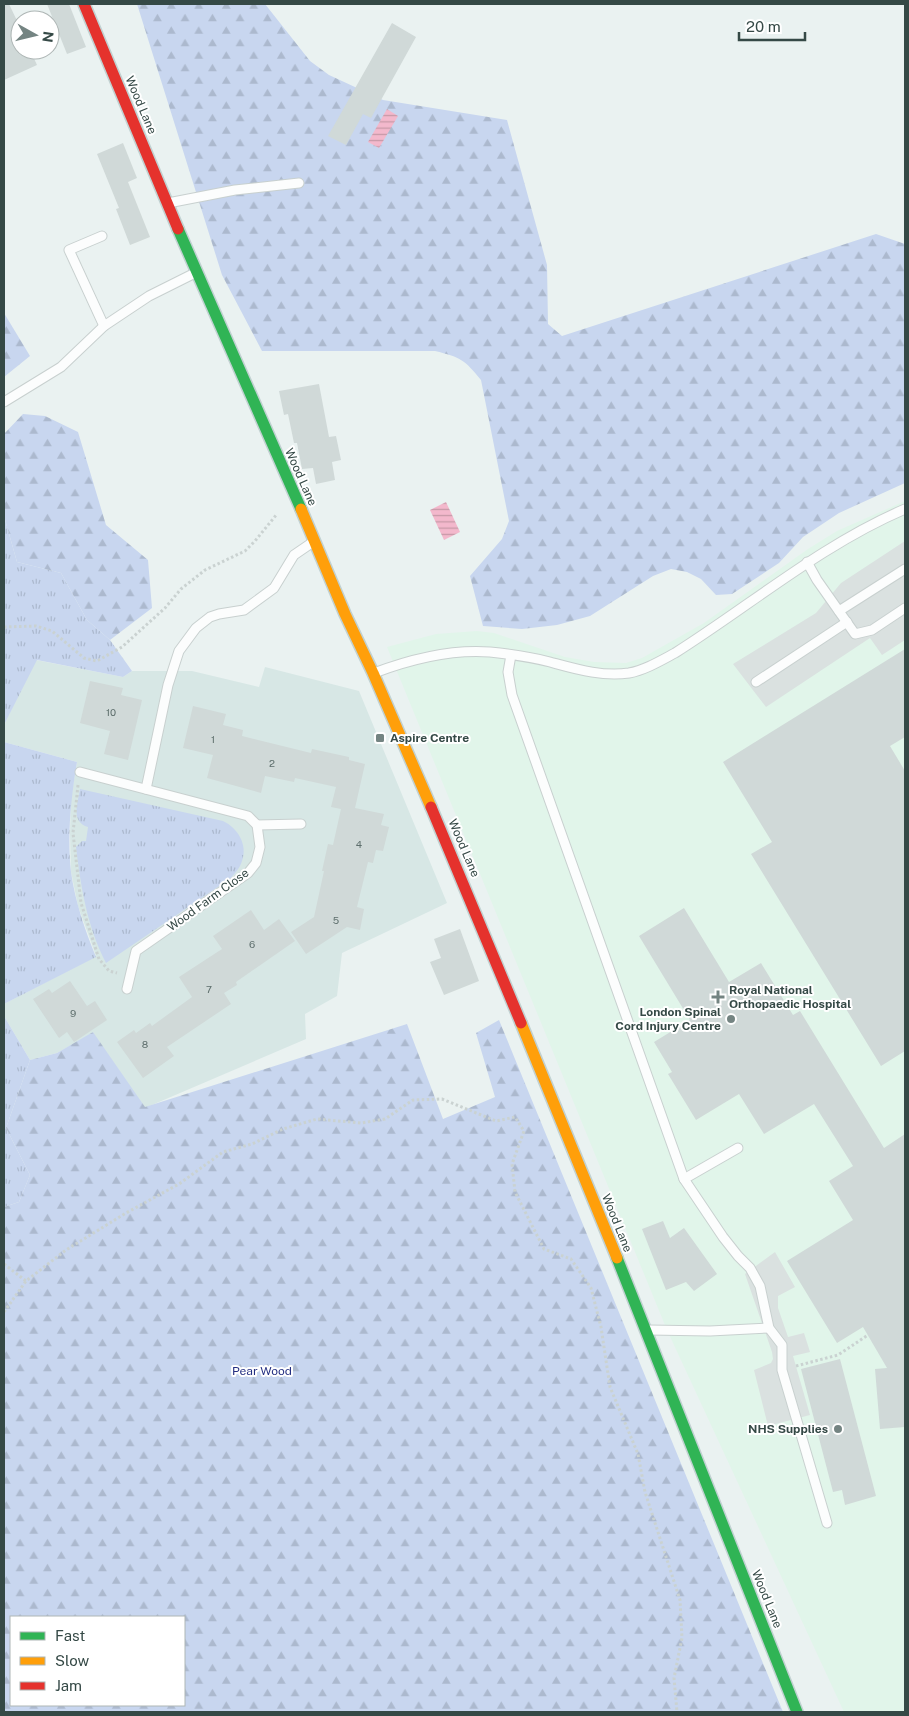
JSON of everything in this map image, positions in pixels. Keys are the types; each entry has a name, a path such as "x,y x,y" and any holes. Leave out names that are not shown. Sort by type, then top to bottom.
{"street":[{"name":"Wood Lane","path":"84,4 196,273 454,858 646,1330 797,1712"}],"lane":[{"path":"167,203 235,190 299,183"},
{"path":"102,236 69,250 104,326"},
{"path":"4,402 61,367 104,326 149,296 196,273"},
{"path":"373,673 433,655 489,652 549,662 580,671 613,674 630,673 649,666 683,648 807,562 859,531 905,509"},
{"path":"146,789 168,685 179,651 196,628 210,618 219,614 244,610 274,588 294,555 314,540"},
{"path":"807,562 855,634 872,630 905,608"},
{"path":"839,611 905,569"},
{"path":"756,682 847,622"},
{"path":"511,655 508,672 512,695 684,1179 738,1256 750,1268 760,1286 769,1328 782,1345 782,1370 827,1523"},
{"path":"80,772 248,816 257,825 301,824"},
{"name":"Wood Farm Close","path":"127,989 136,951 248,873 256,863 260,847 257,825"},
{"path":"684,1179 738,1148"},
{"path":"646,1330 710,1331 769,1328"}],"path":[{"path":"4,627 36,626 52,631 84,658 97,661 122,647 166,608 181,589 205,570 245,551 267,527 274,516 295,499"},
{"path":"80,772 73,833 81,903 99,959 109,971 130,976"},
{"path":"4,1312 26,1281 66,1250 126,1213 179,1184 223,1152 252,1144 283,1129 317,1119 361,1124 385,1119 413,1100 442,1099 496,1120 515,1117 524,1131 512,1164 515,1192 544,1249 570,1259 591,1288 601,1327 610,1387 638,1454 648,1501 680,1600 682,1638 674,1678 677,1712"},
{"path":"4,1264 26,1281"},
{"path":"782,1370 838,1355 868,1335"}],"shaded area":[{"path":"387,109 398,116 379,148 368,142"},
{"name":"Royal National Orthopaedic Hospital","path":"905,501 905,1712 844,1712 667,1330 387,647 436,634 477,631 494,633 565,657 594,662 626,663 642,658 704,623 808,549 837,531"},
{"path":"446,502 460,532 444,540 430,510"},
{"path":"905,541 905,640 882,655 870,638 766,707 733,664 816,613 841,583"},
{"path":"36,660 123,677 132,671 192,671 259,687 265,667 359,691 447,903 342,953 337,996 305,1014 306,1039 145,1108 93,1033 57,1053 30,1060 4,1016 4,1004 96,956 78,906 71,872 71,798 77,762 4,742 4,725"},
{"path":"775,1252 795,1287 778,1296 778,1308 788,1337 804,1333 810,1352 793,1356 810,1415 768,1426 754,1370 771,1363 773,1359 772,1352 745,1274"}],"green space":[{"path":"137,4 265,4 310,61 329,75 383,100 507,120 547,265 548,324 562,336 876,234 905,244 905,483 839,513 803,537 779,563 732,594 716,595 701,579 687,572 671,569 653,576 590,616 557,625 522,629 483,626 470,576 502,539 509,521 481,380 461,360 435,351 262,351 222,275"},
{"path":"4,313 30,356 4,377"},
{"path":"23,414 45,416 78,432 106,525 148,560 152,608 110,640 87,620 61,573 17,562 4,516 4,434"},
{"path":"4,516 17,562 61,573 87,620 110,640 132,671 123,677 37,660 4,725"},
{"path":"4,742 77,762 70,817 71,872 81,915 96,957 4,1004"},
{"path":"80,789 223,821 233,828 243,843 244,855 240,866 231,878 106,963 89,921 80,877 76,847 82,841 86,841 88,827 79,821 77,816 76,811"},
{"path":"4,1016 30,1060 6,1128 30,1175 19,1202 4,1207"},
{"name":"Pear Wood","path":"499,1020 783,1712 4,1712 4,1207 19,1202 30,1175 6,1128 30,1060 57,1053 93,1032 145,1107 407,1024 443,1119 495,1097 476,1033"}],"building":[{"path":"4,4 9,4 12,10 10,10 10,60 35,60 37,65 4,80"},
{"path":"47,4 69,4 86,47 67,54 60,36 60,10 49,10"},
{"path":"392,23 416,37 371,118 363,114 346,145 328,136"},
{"path":"123,143 137,178 128,182 150,237 130,245 116,209 119,208 97,154"},
{"path":"319,384 329,437 336,436 341,460 332,462 335,480 316,484 313,468 302,469 297,443 294,443 288,414 284,415 279,391"},
{"path":"905,649 905,737 890,746 905,771 905,1051 881,1066 751,854 772,842 723,762"},
{"path":"90,681 123,688 121,695 142,700 128,760 104,754 110,731 80,723"},
{"path":"193,706 226,714 223,725 243,730 242,736 311,753 312,749 349,757 349,760 365,764 355,808 384,814 381,825 389,827 383,851 376,850 373,863 368,862 357,907 364,909 360,930 347,927 306,954 291,932 314,917 328,844 333,845 341,809 331,807 336,787 295,778 294,782 265,776 261,793 207,778 213,755 183,748"},
{"path":"684,908 729,982 761,963 793,1015 800,1011 884,1148 905,1134 905,1427 880,1429 875,1369 887,1368 863,1327 837,1343 787,1261 853,1220 829,1181 853,1166 814,1104 764,1134 739,1094 696,1120 668,1074 672,1072 654,1042 690,1020 639,936"},
{"path":"251,910 264,930 279,919 295,941 236,982 237,985 224,993 231,1004 167,1047 174,1056 143,1078 117,1042 134,1030 136,1033 150,1023 152,1026 192,997 179,977 222,949 213,936"},
{"path":"460,929 479,981 444,995 430,962 441,958 434,939"},
{"path":"70,981 87,1006 95,1001 107,1020 74,1042 67,1032 59,1038 33,999 49,989 52,993"},
{"path":"663,1221 670,1238 684,1228 717,1274 694,1291 686,1282 666,1290 642,1229"},
{"name":"NHS Supplies","path":"840,1359 876,1496 845,1505 842,1490 833,1492 801,1369"}],"traffic: fast":[{"path":"178,229 301,509"},
{"path":"617,1258 797,1712"}],"traffic: slow":[{"path":"301,509 345,614 373,673 431,807"},
{"path":"521,1023 617,1258"}],"traffic: jam":[{"path":"84,4 178,229"},
{"path":"431,807 521,1023"}],"place":[{"name":"Aspire Centre","path":"380,738"},
{"name":"Royal National Orthopaedic Hospital","path":"718,997"},
{"name":"London Spinal Cord Injury Centre","path":"731,1019"},
{"name":"NHS Supplies","path":"838,1429"}]}
